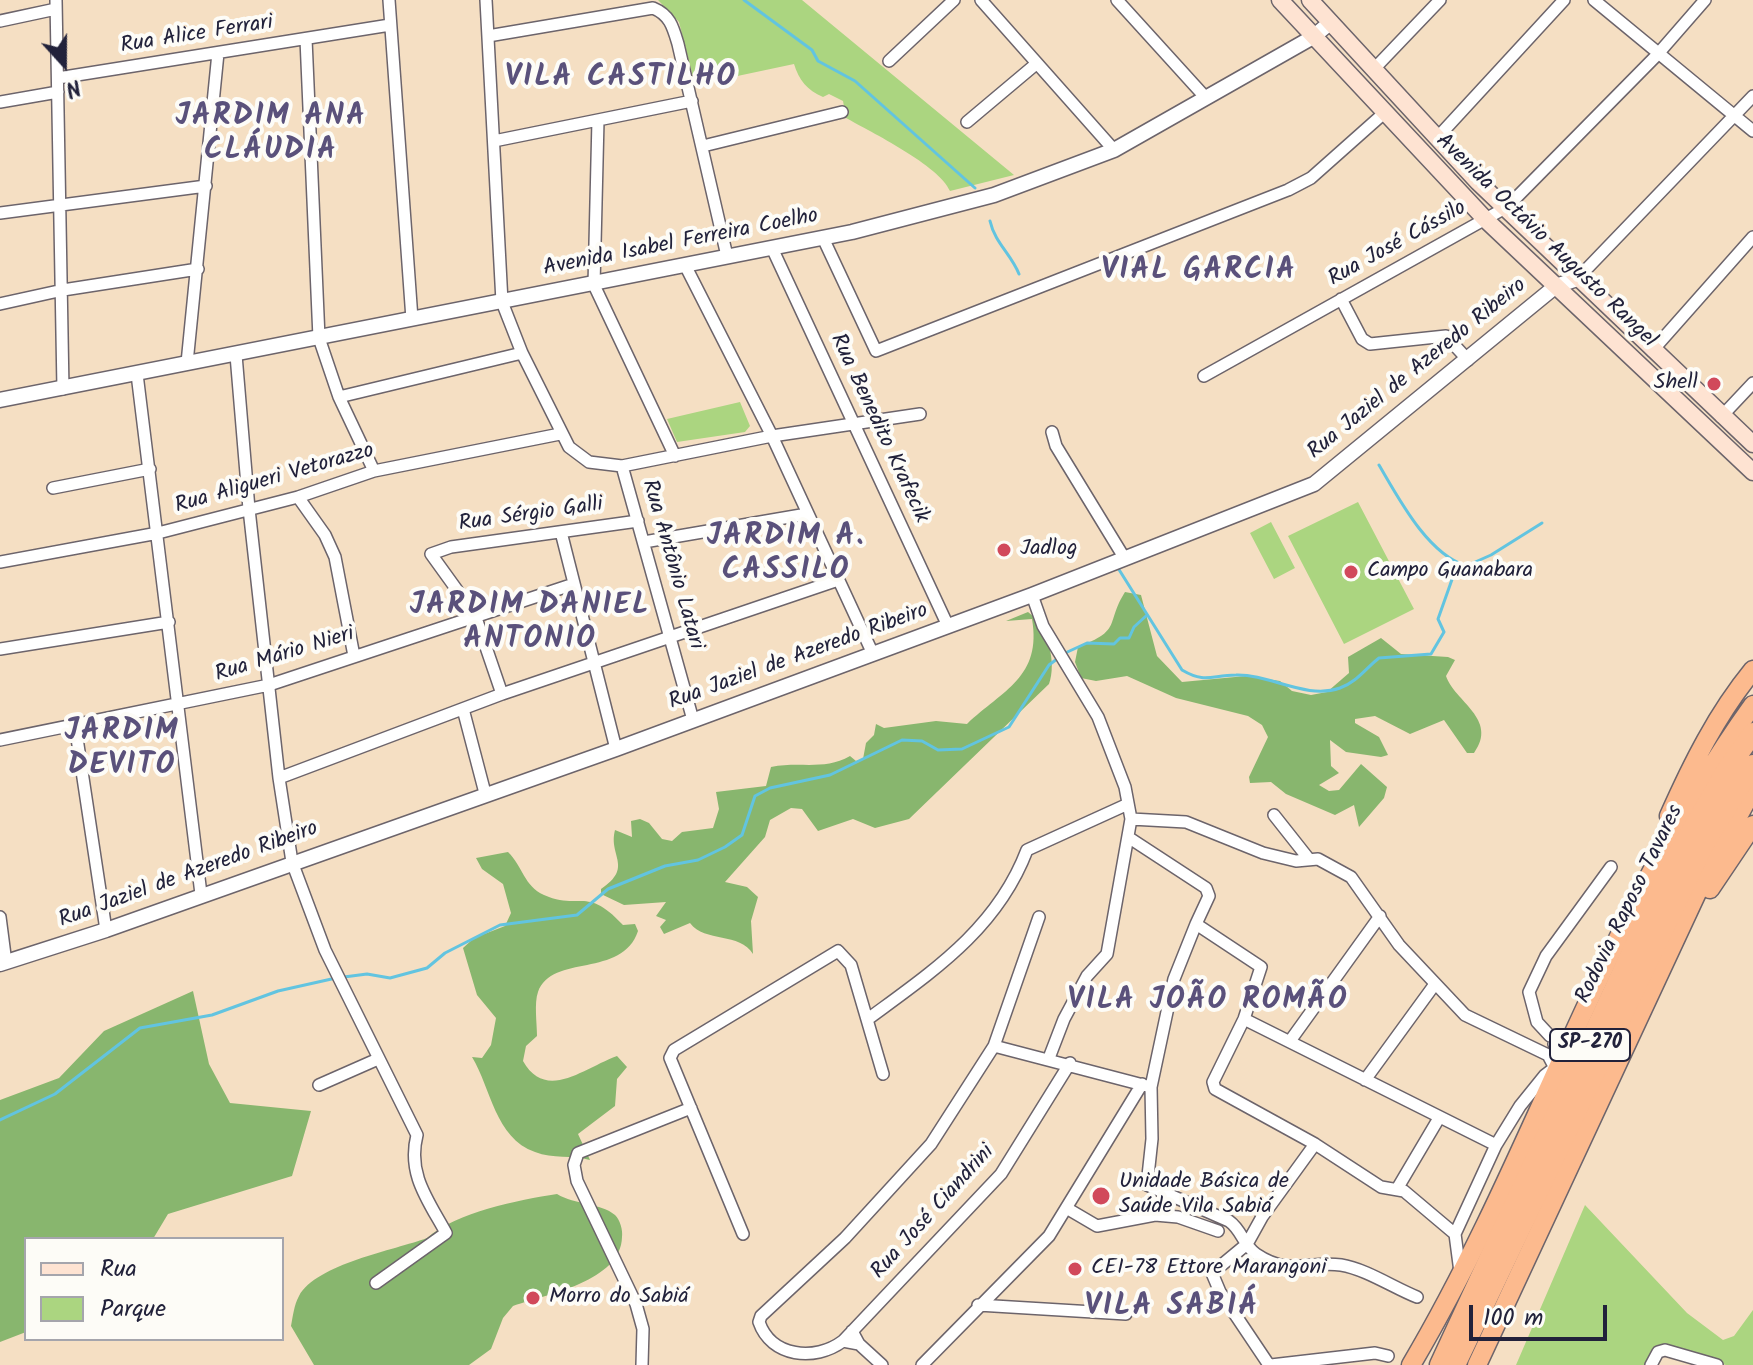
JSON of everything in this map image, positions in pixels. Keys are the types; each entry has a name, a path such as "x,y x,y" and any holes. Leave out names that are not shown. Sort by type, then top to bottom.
{"highway":[{"path":"1650,871 1652,854 1689,772 1729,700 1753,670"},
{"name":"SP-270","path":"1411,1365 1461,1273 1554,1056 1583,1017 1650,871 1687,805 1753,705"},
{"name":"Rodovia Raposo Tavares","path":"1440,1365 1674,861 1728,768 1753,733"},
{"name":"Rodovia Raposo Tavares","path":"1455,1365 1704,844 1753,765"},
{"name":"SP-270","path":"1477,1365 1708,870 1753,789"},
{"path":"1676,941 1753,825"}],"main road":[{"name":"Avenida Octávio Augusto Rangel","path":"1280,0 1383,114 1486,220 1753,472"},
{"name":"Avenida Octávio Augusto Rangel","path":"1310,0 1478,182 1721,417 1753,444"},
{"path":"1460,191 1472,191 1478,182"}],"street":[{"path":"389,0 412,319"},
{"path":"486,0 502,302 560,434 579,458 598,465 622,466 772,436 853,427 920,414"},
{"path":"889,61 954,0"},
{"path":"981,0 1114,150"},
{"path":"1117,0 1206,98"},
{"path":"1374,69 1440,0"},
{"path":"1437,138 1564,0"},
{"path":"1594,0 1753,131"},
{"name":"Rua José Cássilo","path":"1204,376 1507,207 1657,55 1705,0"},
{"path":"0,21 56,5 63,389"},
{"path":"488,36 653,8 663,12 672,23 727,256"},
{"name":"Avenida Isabel Ferreira Coelho","path":"0,400 823,238 994,195 1114,150 1313,37 1331,22"},
{"name":"Rua Alice Ferrari","path":"58,78 390,25"},
{"path":"306,39 319,338 339,397 374,471"},
{"path":"187,363 218,53"},
{"path":"967,122 1036,64"},
{"path":"0,102 58,92"},
{"path":"1556,286 1577,279 1731,115 1753,96"},
{"path":"494,141 692,101"},
{"path":"703,146 842,112"},
{"path":"823,238 876,351 1288,190 1311,178 1383,114"},
{"path":"598,120 594,285 675,456"},
{"path":"0,213 206,186"},
{"path":"1652,351 1753,237"},
{"name":"Rua Benedito Krafecik","path":"772,248 948,626"},
{"path":"685,265 772,436 873,654"},
{"path":"0,304 63,290 198,269"},
{"name":"Rua Jaziel de Azeredo Ribeiro","path":"3,964 616,749 1032,595 1314,484 1556,286"},
{"path":"1341,299 1362,339 1370,344 1446,336 1468,360"},
{"path":"339,397 522,353"},
{"path":"236,355 249,509 279,778 292,862 315,927 417,1135 412,1153 415,1177 446,1233 376,1283"},
{"path":"137,374 201,894"},
{"path":"1721,417 1753,383"},
{"path":"1052,432 1056,446 1125,559"},
{"name":"Rua Aligueri Vetorazzo","path":"0,562 158,533 298,497 374,471 560,434"},
{"name":"Rua Antônio Latari","path":"622,466 693,720"},
{"path":"53,488 150,469"},
{"path":"298,497 325,535 335,557 354,656"},
{"path":"644,542 807,514"},
{"name":"Rua Sérgio Galli","path":"475,615 431,554 451,547 638,521"},
{"path":"561,532 616,749"},
{"path":"279,778 502,694 838,580"},
{"name":"Rua Mário Nieri","path":"0,740 179,706 269,685 574,584"},
{"path":"1032,595 1056,650 1098,717 1131,819 1107,954 1087,976 1064,1019 1049,1058"},
{"path":"475,615 502,694"},
{"path":"0,649 169,622"},
{"path":"463,709 485,793"},
{"path":"75,725 106,930"},
{"path":"868,1019 963,948 1016,880 1027,850 1128,804"},
{"path":"1274,815 1308,858"},
{"path":"1131,819 1186,822 1263,853 1296,861 1318,859 1351,877 1399,945 1465,1015 1554,1056"},
{"path":"922,1365 1049,1236 1146,1086 1174,979 1209,896 1206,888 1128,837"},
{"path":"1554,1056 1537,1022 1529,992 1546,956 1611,867"},
{"path":"1290,1041 1380,916"},
{"path":"0,917 3,964"},
{"path":"859,1344 843,1341 825,1351 785,1352 765,1333 759,1322 845,1238 931,1144 994,1046 1039,917"},
{"path":"1196,924 1259,965 1261,971 1244,1019 1213,1086 1315,1144 1381,1187 1397,1189 1424,1206 1455,1234"},
{"path":"743,1234 670,1058 674,1050 838,951 851,965 883,1074"},
{"path":"1365,1080 1435,984"},
{"path":"1461,1273 1455,1234 1496,1145 1583,1017"},
{"path":"1244,1019 1496,1145"},
{"path":"994,1046 1070,1063 1146,1086"},
{"path":"319,1085 378,1059"},
{"name":"Rua José Ciandrini","path":"843,1341 1001,1174 1070,1063"},
{"path":"1146,1086 1152,1139 1147,1185 1229,1221 1239,1228 1257,1255 1281,1266 1341,1265 1417,1297"},
{"path":"642,1365 643,1329 636,1304 577,1181 574,1165 578,1153 691,1108"},
{"path":"1397,1189 1439,1118"},
{"path":"1315,1144 1262,1217 1247,1244 1214,1270 1212,1276 1270,1365 1375,1353 1388,1356"},
{"path":"1068,1209 1097,1226 1155,1215 1178,1217 1218,1231"},
{"path":"978,1305 1126,1314"},
{"path":"852,1331 859,1344 882,1365"},
{"path":"1651,1365 1658,1352 1665,1350 1717,1365"}],"green space":[{"path":"658,0 802,0 1014,175 950,191 944,181 919,161 846,118 843,101 829,94 823,97 808,88 794,64 695,85 679,22"},
{"path":"740,402 750,426 745,432 677,442 667,419"},
{"name":"Campo Guanabara","path":"1358,502 1414,609 1344,644 1288,536"},
{"path":"1271,522 1295,568 1274,579 1250,533"},
{"path":"1125,592 1141,595 1157,656 1182,682 1246,676 1280,681 1292,691 1311,695 1327,692 1349,673 1348,657 1381,638 1401,654 1448,657 1455,660 1446,676 1478,720 1480,741 1474,753 1467,753 1444,720 1410,734 1375,716 1355,719 1355,723 1379,737 1388,755 1381,757 1346,752 1330,740 1331,766 1339,773 1319,785 1329,791 1339,790 1361,764 1387,787 1384,798 1359,827 1354,805 1335,815 1286,794 1271,782 1250,783 1249,777 1268,737 1262,725 1248,716 1176,698 1127,676 1096,681 1081,678 1075,662 1078,647 1107,631"},
{"path":"1028,612 1041,626 1049,645 1052,666 1049,684 909,819 875,828 853,819 818,831 802,809 791,808 770,820 765,837 725,882 747,887 758,897 751,921 753,954 740,943 704,933 690,923 664,934 660,927 666,920 656,916 666,902 624,905 601,894 601,889 611,881 618,868 615,830 632,837 631,821 640,819 649,823 662,839 672,841 682,832 713,828 719,809 716,792 766,786 771,767 831,763 850,756 856,761 863,759 866,743 874,735 876,724 884,728 936,721 967,724 1006,691 1025,669 1034,639 1032,619 1006,621"},
{"path":"508,852 537,891 556,899 591,902 623,925 635,924 638,931 630,946 618,955 557,973 546,980 537,997 537,1036 526,1046 523,1061 532,1073 543,1079 554,1081 579,1074 617,1056 627,1067 617,1079 615,1106 578,1134 590,1160 535,1152 511,1136 502,1124 472,1057 482,1058 491,1045 496,1018 477,995 463,948 474,938 505,926 511,913 503,884 482,869 476,858"},
{"path":"193,991 209,1064 230,1103 311,1111 292,1176 168,1214 154,1237 24,1237 24,1333 0,1342 0,1100 59,1078 104,1031"},
{"path":"557,1194 603,1208 615,1215 622,1231 618,1252 609,1265 580,1284 513,1306 503,1318 491,1349 469,1365 314,1365 291,1326 299,1296 322,1275 357,1260 427,1238 471,1214"},
{"path":"1585,1205 1687,1313 1723,1340 1734,1336 1753,1310 1753,1365 1726,1365 1660,1347 1651,1352 1646,1365 1516,1365"}],"waterway":[{"path":"744,0 812,50 818,61 855,81 975,188"},
{"path":"990,221 1019,274"},
{"path":"1379,465 1427,537 1439,550 1466,566"},
{"path":"1118,568 1182,670 1203,678 1249,676 1301,689 1327,691 1351,682 1379,658 1431,654 1444,632 1438,619 1455,571 1491,555 1542,523"},
{"path":"1063,654 1087,643 1114,644 1120,638 1129,638 1134,627 1147,615"},
{"path":"344,977 367,974 390,978 427,968 445,953 500,925 577,915 608,889 665,866 698,860 725,847 742,835 755,796 770,788 830,775 902,740 922,741 938,750 962,749 1009,727 1049,665 1057,659"},
{"path":"0,1120 55,1094 140,1028 212,1015 278,991 336,978"}],"place":[{"name":"Shell","path":"1714,384"},
{"name":"Jadlog","path":"1004,550"},
{"name":"Campo Guanabara","path":"1351,572"},
{"name":"Unidade Básica de Saúde Vila Sabiá","path":"1101,1196"},
{"name":"CEI-78 Ettore Marangoni","path":"1075,1269"},
{"name":"Morro do Sabiá","path":"533,1298"}],"district":[{"name":"VILA CASTILHO","path":"621,80"},
{"name":"JARDIM ANA CLÁUDIA","path":"271,136"},
{"name":"VIAL GARCIA","path":"1199,273"},
{"name":"JARDIM A. CASSILO","path":"786,556"},
{"name":"JARDIM DANIEL ANTONIO","path":"530,625"},
{"name":"JARDIM DEVITO","path":"122,751"},
{"name":"VILA JOÃO ROMÃO","path":"1208,1003"},
{"name":"VILA SABIÁ","path":"1172,1309"}]}
